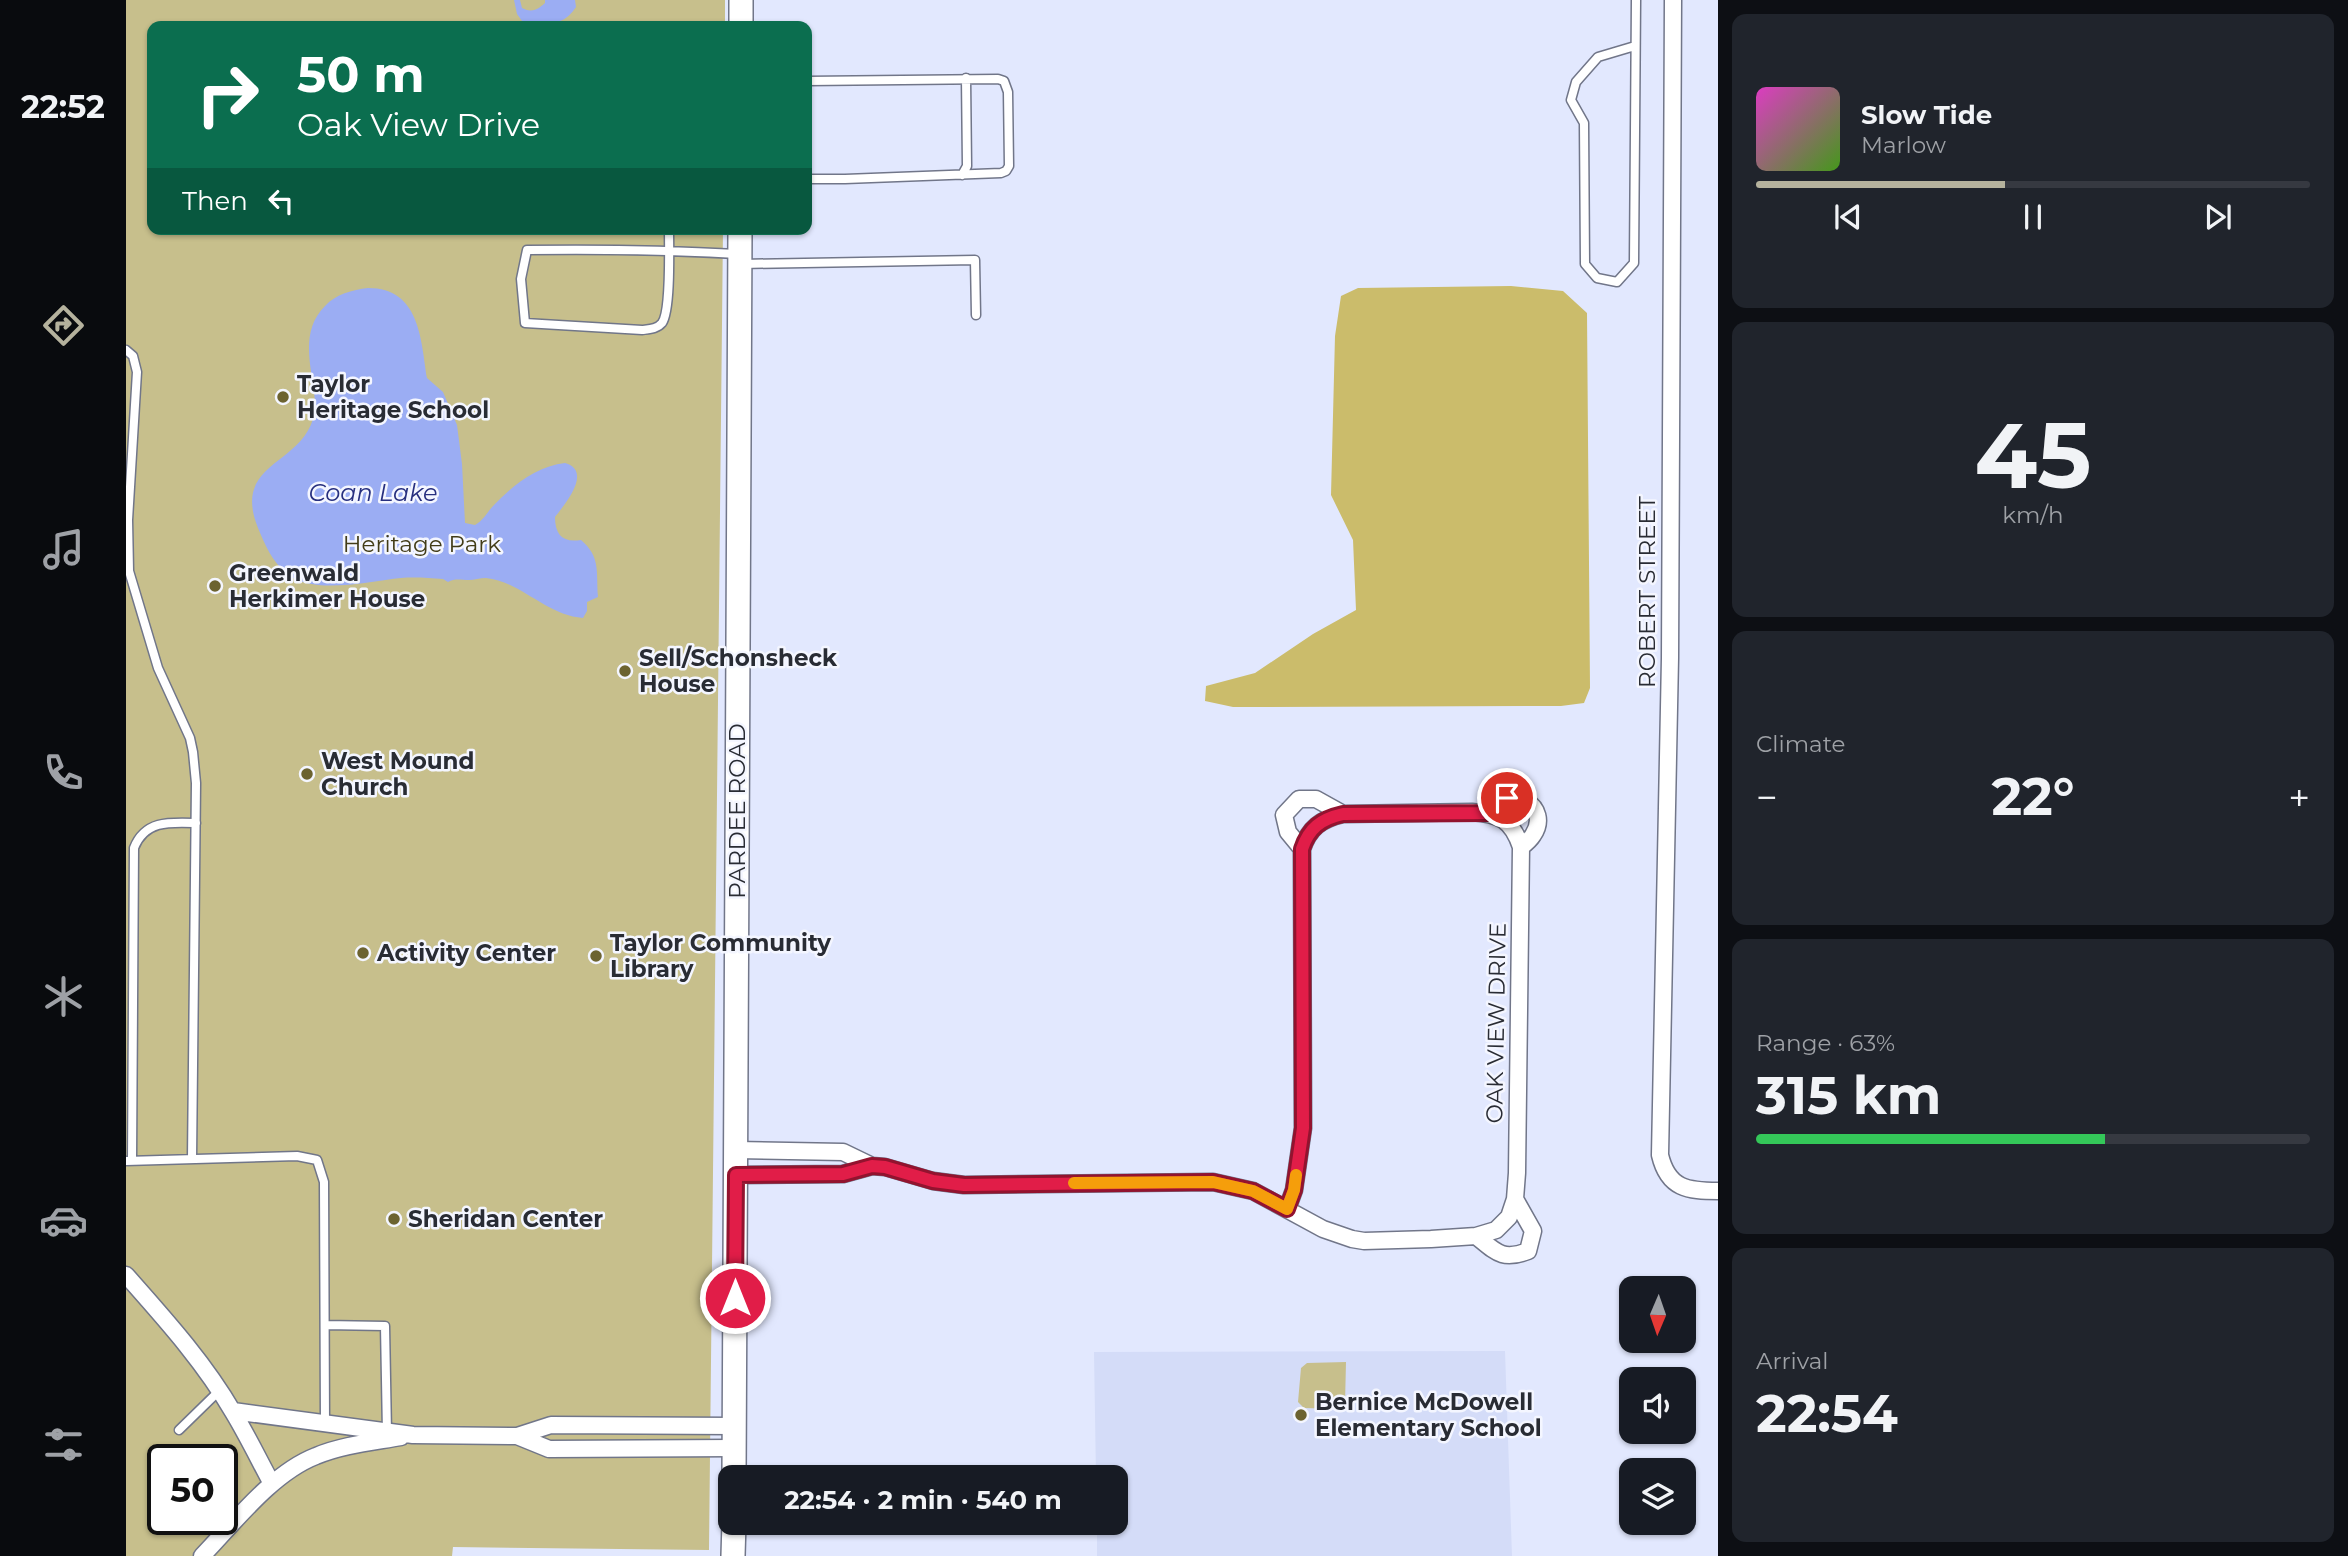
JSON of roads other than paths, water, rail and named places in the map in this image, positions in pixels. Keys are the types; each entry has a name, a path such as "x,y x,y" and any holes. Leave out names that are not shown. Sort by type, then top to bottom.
{"main road":[{"path":"741,0 741,21"},
{"name":"PARDEE ROAD","path":"734,1465 740,235"},
{"path":"733,1556 734,1535"}],"street":[{"name":"ROBERT STREET","path":"1673,0 1670,658 1660,1155 1663,1166 1673,1180 1687,1189 1718,1191"},
{"name":"OAK VIEW DRIVE","path":"736,1175 843,1174 872,1166 885,1167 933,1181 964,1185 1213,1182 1253,1191 1323,1229 1364,1241 1476,1236 1496,1230 1509,1217 1515,1199 1521,847 1509,824 1503,818 1489,813 1494,805 1507,798 1521,798 1530,803 1537,818 1532,835 1521,847"},
{"path":"1302,849 1288,832 1284,815 1299,799 1316,799 1343,814"},
{"path":"1287,1209 1294,1190 1303,1128 1302,849 1307,834 1318,824 1343,814 1489,813"},
{"name":"OAK VIEW DRIVE","path":"736,1150 843,1152 872,1166"},
{"path":"1476,1236 1501,1256 1515,1256 1528,1251 1533,1231 1515,1199"},
{"path":"126,1275 176,1333 220,1391 272,1483"},
{"path":"233,1411 326,1423 387,1435 517,1436 551,1425 734,1437"},
{"path":"202,1556 272,1483 315,1456 387,1435"},
{"path":"517,1436 549,1449 734,1437"}],"lane":[{"path":"1635,46 1598,57 1576,82 1571,100 1584,122 1585,264 1597,278 1617,282 1634,263 1636,0"},
{"path":"962,176 967,166 966,78"},
{"path":"812,81 966,78 1004,81 1007,86 1009,166 1001,173 962,176 812,179"},
{"path":"669,235 669,253 666,312 664,321 656,328 642,330 525,323 522,279 527,250 584,249 669,253 740,259 975,260 976,315"},
{"path":"126,350 133,356 137,372 128,520 129,571 158,668 190,738 196,783 192,1159"},
{"path":"196,823 165,822 154,826 144,831 134,848 129,1161 297,1157 317,1160 324,1182 326,1423"},
{"path":"325,1325 384,1326 387,1435"},
{"path":"178,1430 220,1391"}],"water":[{"path":"514,0 520,0 522,8 534,10 545,3 545,0 575,0 576,7 560,21 522,21 517,14"},
{"name":"Coan Lake","path":"368,288 385,290 398,297 408,306 415,319 427,378 443,392 457,425 465,523 478,523 509,490 535,472 565,463 577,473 574,488 555,517 555,523 561,536 569,540 581,540 595,559 598,597 587,602 587,611 583,618 557,611 498,580 486,578 448,582 443,579 406,578 341,585 310,584 286,573 273,558 258,528 252,507 254,490 260,477 306,435 313,419 315,402 309,347 317,315 339,296"}],"place":[{"name":"Taylor Heritage School","path":"283,397"},
{"name":"Greenwald Herkimer House","path":"215,586"},
{"name":"Sell/Schonsheck House","path":"625,671"},
{"name":"West Mound Church","path":"307,774"},
{"name":"Activity Center","path":"363,953"},
{"name":"Taylor Community Library","path":"596,956"},
{"name":"Sheridan Center","path":"394,1219"},
{"name":"Bernice McDowell Elementary School","path":"1301,1415"}],"park label":[{"name":"Heritage Park","path":"422,544"}]}
